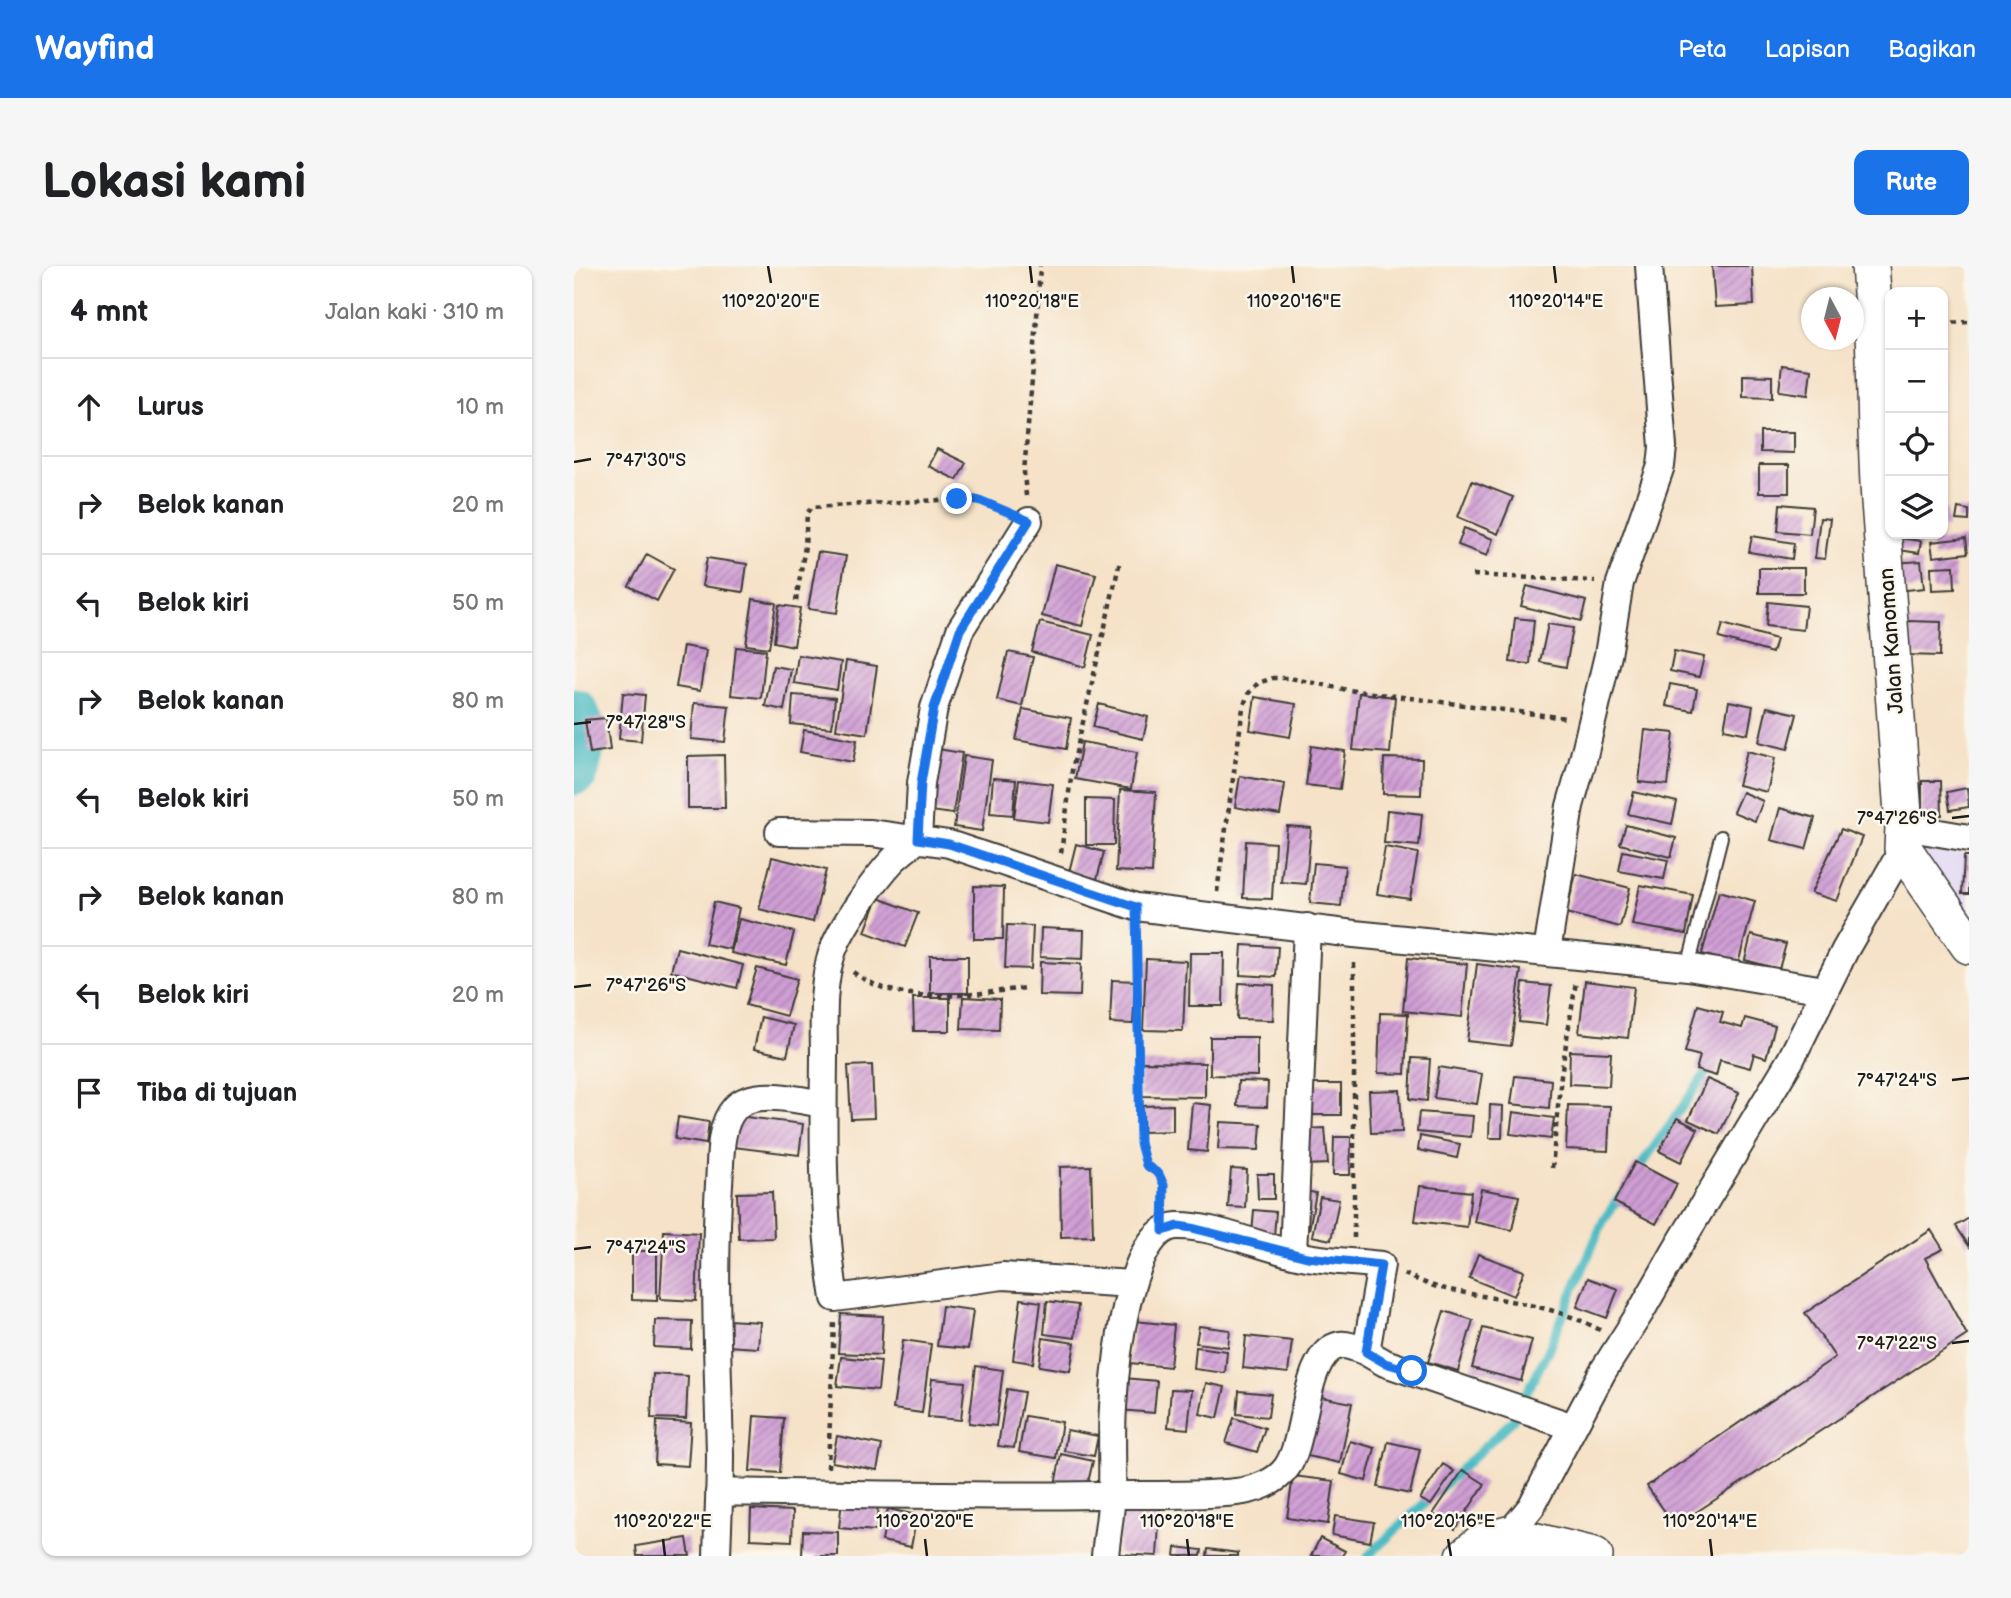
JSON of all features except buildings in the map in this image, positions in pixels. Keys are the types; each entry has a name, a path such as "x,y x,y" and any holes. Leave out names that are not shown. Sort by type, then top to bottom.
{"street":[{"path":"1547,952 1570,806 1608,654 1620,583 1661,466 1663,447 1649,266"},
{"name":"Jalan Kanoman","path":"1870,266 1875,325 1880,500 1904,838"},
{"path":"1029,521 960,630 934,708 921,783 918,839 893,860 877,881 850,918 832,952 825,995 822,1104 828,1241 835,1298 1003,1276 1132,1284"},
{"path":"779,832 871,833 949,844 1136,907 1354,934 1688,967 1824,990"},
{"path":"1904,838 1969,838"},
{"path":"1904,838 1969,944"},
{"path":"1508,1535 1531,1507 1603,1371 1791,1059 1904,838"},
{"path":"1293,1254 1307,927"},
{"path":"717,1556 719,1492 715,1302 717,1217 724,1131 734,1109 750,1100 773,1096 822,1104"},
{"path":"1105,1556 1112,1494 1113,1406 1123,1318 1132,1284 1151,1242 1163,1231 1178,1226 1192,1228 1293,1254 1381,1265 1366,1352"},
{"path":"719,1492 1237,1492 1263,1485 1287,1467 1296,1450 1312,1381 1321,1357 1339,1345 1347,1345 1385,1363 1573,1427"},
{"path":"1465,1556 1481,1543 1508,1535 1594,1556"}],"lane":[{"path":"1688,967 1721,837"}],"path":[{"path":"796,601 807,514 812,507 935,499 979,500 1029,521 1024,472 1040,266"},
{"path":"1948,323 1969,322"},
{"path":"1058,882 1072,771 1120,561"},
{"path":"1473,575 1620,583"},
{"path":"1214,915 1243,708 1248,694 1258,683 1273,678 1290,678 1348,690 1591,722"},
{"path":"1136,907 1140,1143 1146,1165 1159,1174 1164,1185 1163,1231"},
{"path":"1354,934 1354,1262"},
{"path":"832,952 858,976 890,991 967,995 1026,988"},
{"path":"1552,1168 1561,1075 1580,957"},
{"path":"1381,1265 1437,1287 1543,1308 1582,1320"},
{"path":"827,1493 835,1298"}],"shaded area":[{"path":"1913,851 1969,854 1969,940"}],"waterway":[{"path":"574,714 582,734 574,770"},
{"path":"1635,1174 1708,1070"},
{"path":"1368,1556 1513,1420 1547,1353 1604,1219 1622,1194"}],"route":[{"path":"957,499 979,500 1029,521 960,630 934,708 921,783 918,839 949,844 1136,907 1140,1143 1146,1165 1159,1174 1164,1185 1163,1231 1178,1226 1192,1228 1307,1257 1381,1265 1366,1352 1385,1363 1412,1371"}]}
